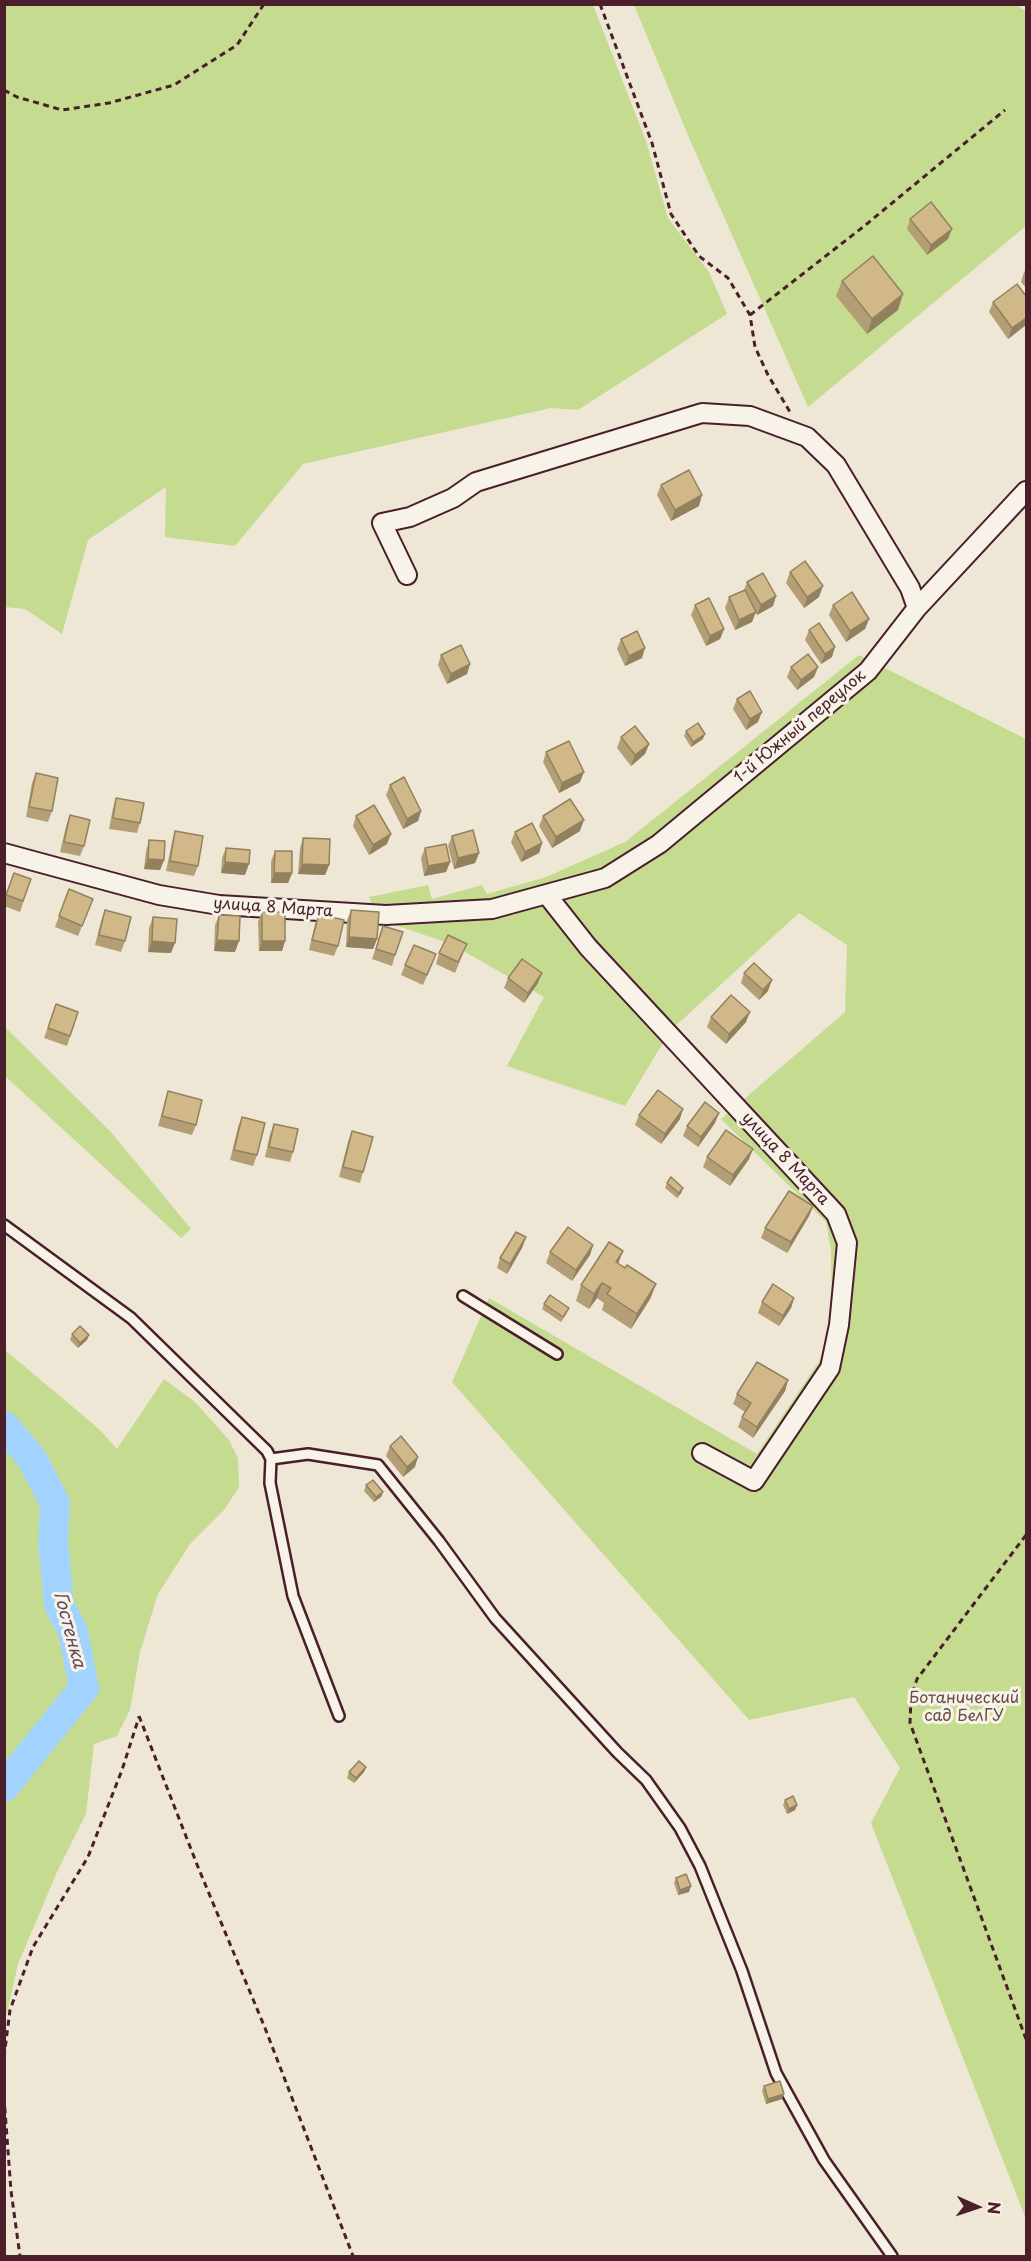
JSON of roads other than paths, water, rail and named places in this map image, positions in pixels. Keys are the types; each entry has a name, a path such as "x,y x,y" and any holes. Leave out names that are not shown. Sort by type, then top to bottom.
{"street":[{"path":"407,575 382,523 410,517 453,498 476,482 702,413 750,416 807,436 836,465 910,588 917,608"},
{"name":"1-й Южный переулок","path":"658,844 868,671 917,608 1026,491"},
{"name":"улица 8 Марта","path":"4,853 159,895 219,905 386,915 492,909 547,895 605,878 658,844"},
{"name":"улица 8 Марта","path":"547,895 588,947 836,1214 847,1243 839,1325 830,1368 754,1481 702,1453"}],"lane":[{"path":"4,1225 131,1318 267,1451 271,1459 270,1483 293,1596 339,1716"},
{"path":"463,1296 557,1354"},
{"path":"271,1459 309,1454 378,1465 439,1541 495,1618 617,1752 646,1780 680,1828 700,1866 742,1971 776,2073 824,2160 892,2256"}],"waterway":[{"name":"Гостенка","path":"4,1426 31,1457 55,1503 53,1540 59,1605 73,1631 84,1688 4,1787"}],"park label":[{"name":"Ботанический сад БелГУ","path":"964,1708"}]}
